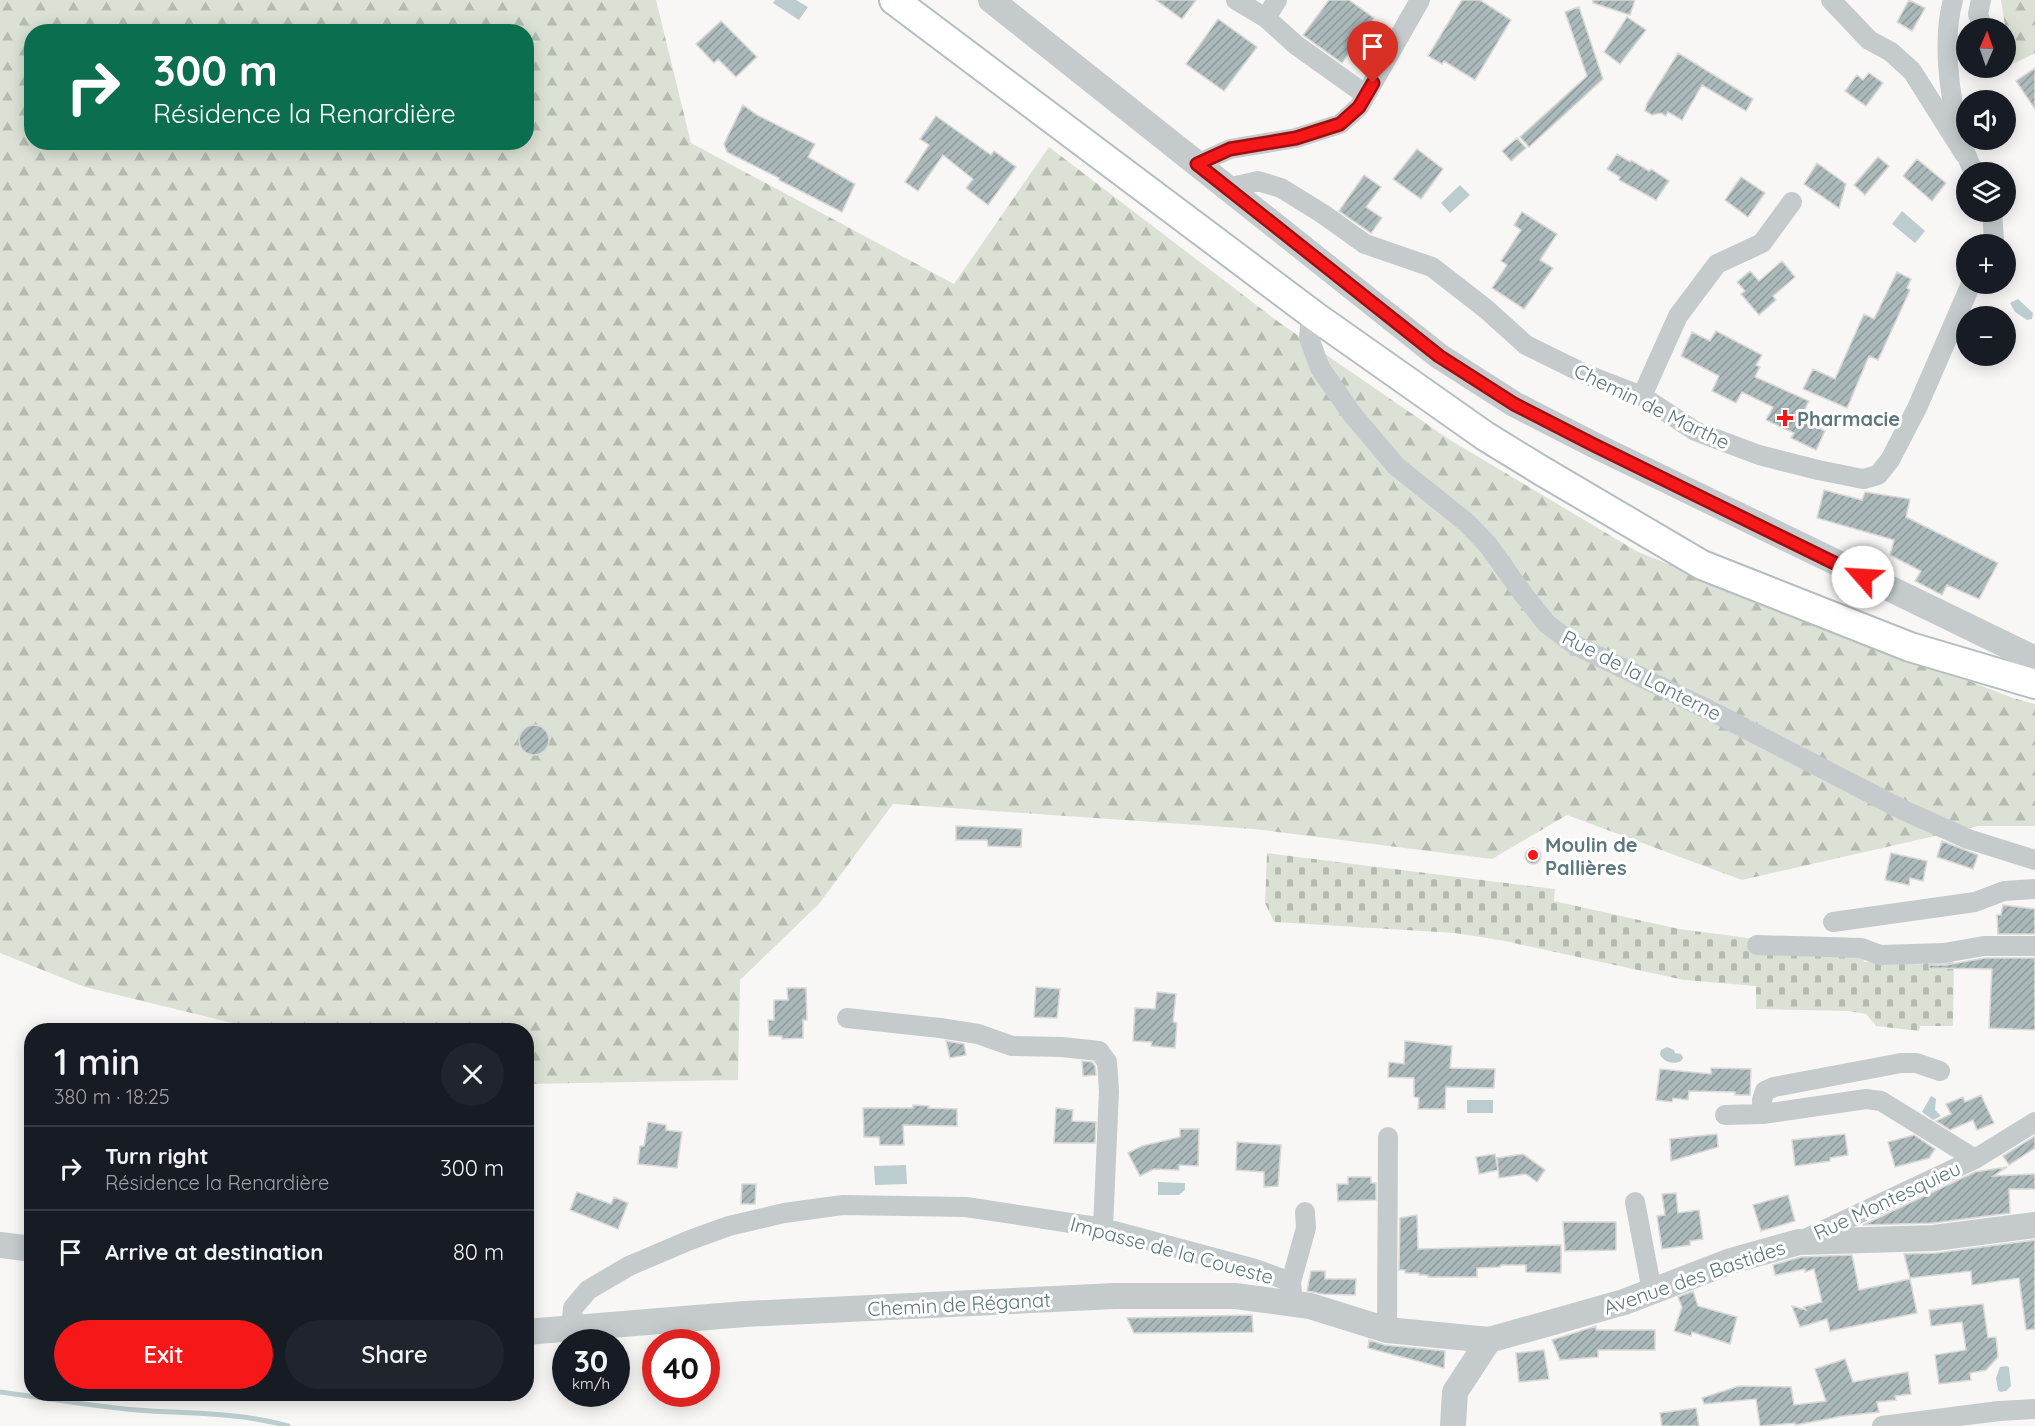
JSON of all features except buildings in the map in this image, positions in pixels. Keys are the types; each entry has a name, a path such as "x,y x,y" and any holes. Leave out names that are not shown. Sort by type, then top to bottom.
{"main road":[{"path":"894,0 1316,317 1485,436 1641,530 1702,565 1910,647 2035,684"}],"street":[{"path":"991,0 1439,356 1514,404 2035,659"},
{"path":"1236,0 1266,18 1296,45 1366,95"},
{"path":"1266,18 1277,0"},
{"path":"1197,164 1230,149 1296,138 1340,124 1359,107 1420,0"},
{"path":"1831,0 1869,40 1891,52 1912,71 1969,162"},
{"path":"1953,0 1949,13 1946,58 1965,155"},
{"path":"1979,18 1981,0"},
{"name":"Chemin de Marthe","path":"1227,188 1258,182 1281,188 1365,243 1432,267 1486,309 1526,345 1585,374 1642,396 1695,431 1759,455 1863,479 1878,475 1890,460 1917,408 1967,294"},
{"path":"1642,396 1678,316 1717,264 1762,243 1792,202"},
{"name":"Rue de la Lanterne","path":"1316,317 1310,327 1309,338 1320,368 1352,414 1396,466 1467,523 1488,545 1522,594 1547,624 1575,645 1715,713 1904,810 1968,839 2035,860"},
{"path":"1946,617 1968,663"},
{"path":"1833,922 1975,902 2004,891 2035,889"},
{"path":"1757,945 1862,948 1880,955 1944,953 1984,946 2035,946"},
{"path":"847,1018 978,1034 1012,1046 1062,1047 1099,1052 1107,1062 1109,1091 1103,1228"},
{"path":"1763,1114 1762,1100 1765,1091 1774,1087 1902,1063 1916,1063 1941,1071"},
{"name":"Rue Montesquieu","path":"1725,1115 1763,1114 1866,1099 1881,1101 1975,1159"},
{"name":"Rue Montesquieu","path":"1799,1242 1975,1159 2035,1122"},
{"path":"1387,1330 1388,1137"},
{"path":"1635,1202 1652,1291"},
{"name":"Impasse de la Coueste","path":"571,1329 573,1308 588,1290 629,1266 719,1230 784,1213 843,1205 966,1207 1103,1228 1255,1269 1292,1293"},
{"path":"1292,1293 1306,1228 1305,1212"},
{"name":"Avenue des Bastides","path":"1489,1340 1624,1302 1731,1262 1799,1242 1934,1238 2035,1225"},
{"path":"0,1245 24,1248"},
{"name":"Chemin de Réganat","path":"571,1329 746,1314 1116,1296 1235,1296 1292,1293 1310,1306 1387,1330 1489,1340"},
{"name":"Chemin de Réganat","path":"534,1331 552,1330"},
{"path":"1453,1426 1455,1392 1489,1340"},
{"path":"1882,1426 1999,1411 2035,1409"}],"green space":[{"path":"0,0 656,0 691,143 954,284 1049,147 1280,323 1450,440 1638,552 2013,698 2035,704 2035,826 1979,826 1742,880 1567,815 1492,859 1254,829 893,804 819,904 740,980 738,1080 534,1084 534,1023 232,1023 85,987 0,953"},
{"path":"2001,0 2035,0 2035,53 2016,62 2016,18 2004,18"},
{"path":"1267,853 1555,889 1554,901 1679,929 1863,953 1864,962 1944,959 1954,956 1953,1026 1920,1026 1919,1031 1876,1026 1866,1014 1849,1011 1756,1009 1756,986 1684,980 1500,940 1455,933 1274,922 1265,903"}],"shaded area":[{"path":"775,0 796,0 808,7 799,20 773,3"},
{"path":"1460,185 1470,195 1450,213 1441,203"},
{"path":"1902,211 1925,231 1915,243 1892,224"},
{"path":"2018,299 2033,313 2032,319 2027,320 2016,313 2016,306 2012,306 2010,303"},
{"path":"1667,1047 1681,1054 1683,1058 1681,1061 1672,1063 1664,1059 1660,1054 1661,1050"},
{"path":"1931,1096 1936,1099 1935,1110 1941,1116 1933,1120 1922,1112"},
{"path":"1467,1100 1493,1100 1493,1113 1467,1113"},
{"path":"906,1165 907,1184 875,1185 874,1166"},
{"path":"1158,1182 1185,1183 1185,1190 1179,1195 1158,1195"},
{"path":"2007,1366 2011,1386 2006,1391 2000,1392 1996,1378 2000,1367"}],"waterway":[{"path":"0,1392 24,1395"},
{"path":"64,1401 137,1410 251,1418 288,1426"}],"place":[{"name":"Pharmacie","path":"1785,418"},
{"name":"Moulin de Pallières","path":"1533,855"}],"route":[{"path":"1373,83 1359,107 1340,124 1296,138 1230,149 1197,164 1439,356 1514,404 1863,577"}]}
